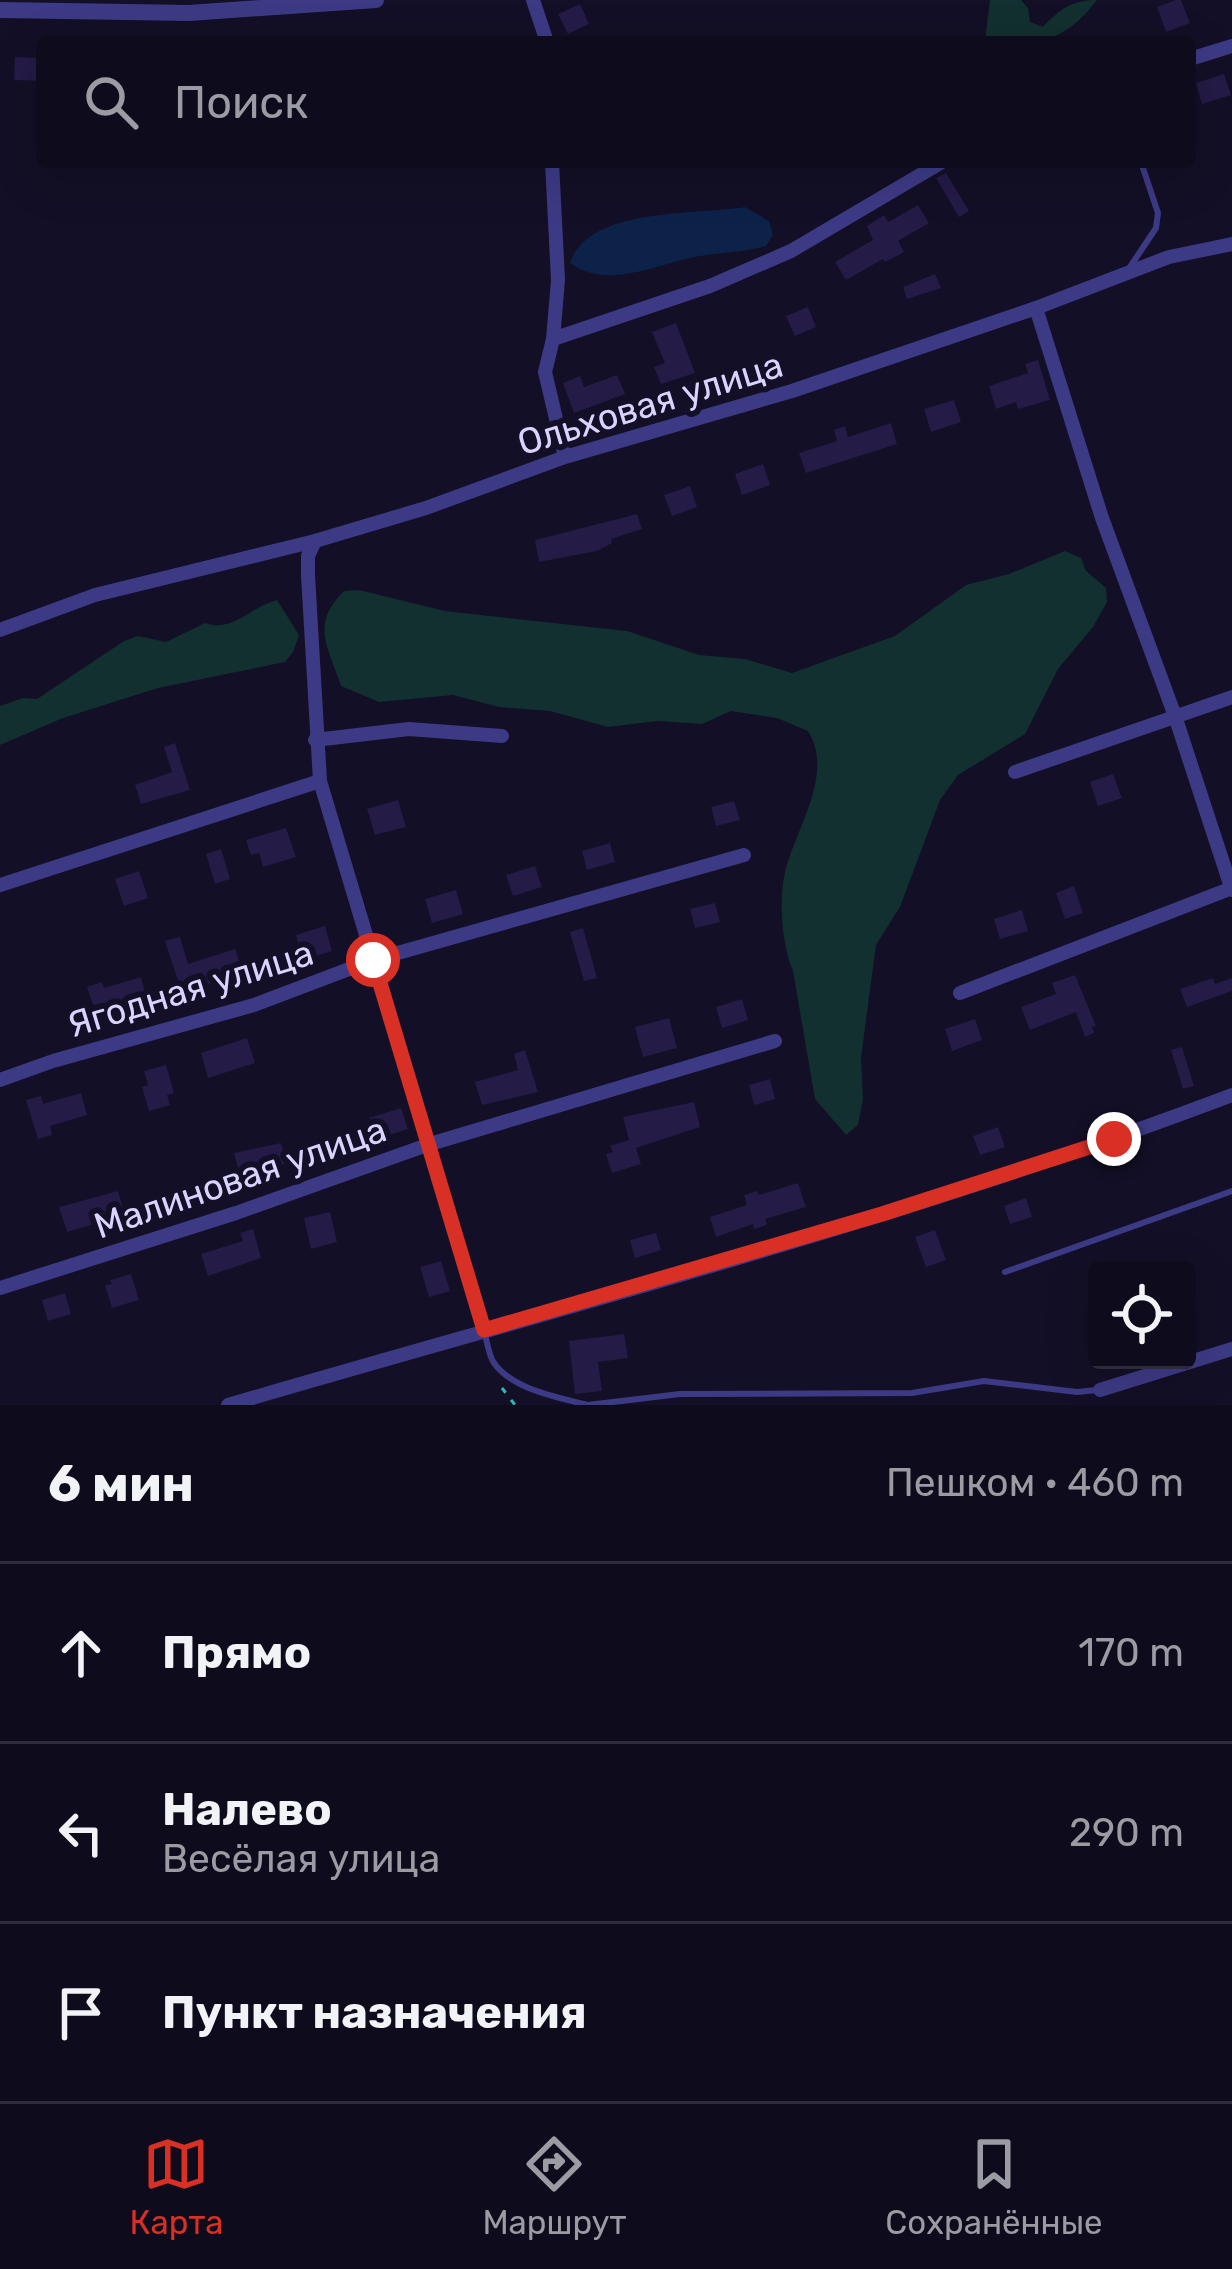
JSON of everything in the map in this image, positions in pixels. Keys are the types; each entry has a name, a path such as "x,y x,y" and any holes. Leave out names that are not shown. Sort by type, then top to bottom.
{"street":[{"path":"0,10 190,13 376,0"},
{"path":"533,0 545,36"},
{"path":"1196,57 1232,46"},
{"path":"552,168 558,280 545,372 565,458"},
{"path":"553,338 710,286 791,251 932,168"},
{"name":"Ольховая улица","path":"0,630 95,595 316,541 426,508 565,458 792,391 1169,257 1232,244"},
{"path":"960,993 1232,889 1102,518 1036,308"},
{"path":"316,541 308,556 308,575 320,781 484,1330"},
{"path":"1015,772 1232,697"},
{"path":"315,740 410,729 502,736"},
{"path":"0,885 320,781"},
{"name":"Ягодная улица","path":"0,1080 254,1005 373,960 744,855"},
{"name":"Малиновая улица","path":"0,1288 236,1213 430,1144 775,1041"},
{"path":"228,1405 882,1214 1114,1139 1232,1095"},
{"path":"1100,1390 1232,1348"}],"lane":[{"path":"1127,272 1156,228 1157,202 1144,168"},
{"path":"1005,1272 1232,1191"},
{"path":"484,1330 494,1363 509,1375 538,1392 588,1405 680,1394 912,1393 984,1381 1077,1392 1100,1390"}],"green space":[{"path":"990,0 1021,0 1030,22 1043,27 1067,7 1097,0 1060,34 986,36"},
{"path":"1065,551 1081,558 1086,571 1106,588 1107,602 1058,669 1025,734 958,775 940,800 900,907 876,945 861,1058 863,1099 858,1125 846,1135 815,1099 782,924 784,877 815,785 815,748 808,731 777,718 731,711 702,724 657,721 608,727 550,711 499,707 453,695 379,702 341,686 325,636 334,603 344,591 359,590 445,611 627,631 699,655 745,659 792,673 895,636 966,585"},
{"path":"277,600 299,635 285,662 158,688 63,718 0,745 0,706 37,699 124,641 138,636 166,642 205,623 233,622"}],"water":[{"path":"745,207 769,221 773,235 766,246 617,275 585,271 570,263 581,245 622,222"}],"building":[{"path":"1181,0 1190,23 1166,32 1157,7"},
{"path":"580,4 589,24 568,34 558,14"},
{"path":"15,57 36,58 36,81 14,80"},
{"path":"1224,74 1231,95 1202,104 1196,83"},
{"path":"946,173 969,211 959,217 936,178"},
{"path":"918,205 929,223 898,241 904,252 846,280 835,262 873,240 867,226 884,215 888,222"},
{"path":"935,274 941,288 907,299 903,287"},
{"path":"808,307 816,327 795,336 786,316"},
{"path":"676,323 695,373 661,384 654,367 665,363 652,332"},
{"path":"1038,360 1050,400 1018,409 1016,402 996,409 989,386 1028,373 1025,364"},
{"path":"617,375 625,394 574,413 563,383 580,376 584,387"},
{"path":"954,400 961,422 931,432 924,409"},
{"path":"891,423 897,444 806,473 799,453 837,441 834,430 845,426 848,437"},
{"path":"763,464 770,485 742,495 735,474"},
{"path":"690,486 697,507 672,516 664,495"},
{"path":"637,514 642,529 611,539 612,543 597,551 539,562 535,540"},
{"path":"175,743 190,790 141,804 135,785 172,772 164,747"},
{"path":"1113,774 1122,798 1098,806 1090,782"},
{"path":"398,800 406,827 375,835 367,809"},
{"path":"734,801 740,820 716,826 711,807"},
{"path":"286,828 296,857 263,867 259,853 251,855 246,840"},
{"path":"610,843 615,862 587,870 582,851"},
{"path":"221,849 230,879 215,884 206,854"},
{"path":"535,866 542,887 513,896 506,875"},
{"path":"139,871 148,898 124,906 115,879"},
{"path":"1074,886 1083,913 1065,919 1056,893"},
{"path":"456,890 463,914 432,923 425,899"},
{"path":"715,903 720,922 695,928 690,909"},
{"path":"1022,910 1028,931 1000,939 994,919"},
{"path":"325,926 332,951 303,960 296,935"},
{"path":"583,928 597,978 584,981 570,932"},
{"path":"180,937 188,964 235,949 243,972 183,996 165,941"},
{"path":"1075,975 1096,1026 1094,1033 1085,1037 1076,1012 1030,1030 1021,1007 1056,994 1052,983"},
{"path":"141,977 146,997 110,1008 112,1015 98,1019 87,987 102,982 104,988"},
{"path":"1213,978 1215,984 1232,978 1232,991 1187,1007 1180,989"},
{"path":"742,999 748,1020 722,1028 716,1007"},
{"path":"669,1018 677,1048 643,1057 635,1027"},
{"path":"975,1019 982,1040 952,1051 945,1029"},
{"path":"247,1038 255,1063 208,1078 201,1053"},
{"path":"1182,1047 1194,1086 1183,1089 1171,1050"},
{"path":"525,1050 538,1092 482,1105 475,1082 518,1070 514,1054"},
{"path":"166,1065 174,1093 167,1095 170,1105 149,1111 142,1087 148,1085 144,1071"},
{"path":"770,1079 775,1099 754,1105 749,1085"},
{"path":"81,1093 87,1115 50,1126 52,1135 38,1139 26,1100 41,1096 43,1104"},
{"path":"694,1102 700,1127 636,1148 641,1164 612,1173 606,1154 613,1152 610,1146 629,1140 623,1117"},
{"path":"401,1108 408,1129 376,1139 369,1118"},
{"path":"998,1127 1005,1147 980,1155 973,1136"},
{"path":"281,1143 287,1163 240,1175 234,1153"},
{"path":"798,1183 806,1207 765,1219 767,1225 754,1229 753,1224 716,1237 710,1217 747,1205 744,1195"},
{"path":"118,1191 125,1215 67,1232 59,1207"},
{"path":"1026,1198 1032,1217 1010,1224 1004,1206"},
{"path":"330,1212 337,1242 311,1249 304,1218"},
{"path":"253,1229 261,1258 208,1276 201,1254 243,1241 240,1233"},
{"path":"935,1230 946,1260 926,1267 915,1237"},
{"path":"656,1233 661,1250 635,1258 630,1240"},
{"path":"441,1261 450,1291 429,1297 420,1267"},
{"path":"131,1274 139,1300 112,1308 105,1285"},
{"path":"65,1293 71,1314 48,1321 42,1300"},
{"path":"624,1334 628,1358 598,1362 602,1391 575,1394 569,1341"}],"route":[{"path":"373,960 484,1330 882,1214 1114,1139"}]}
